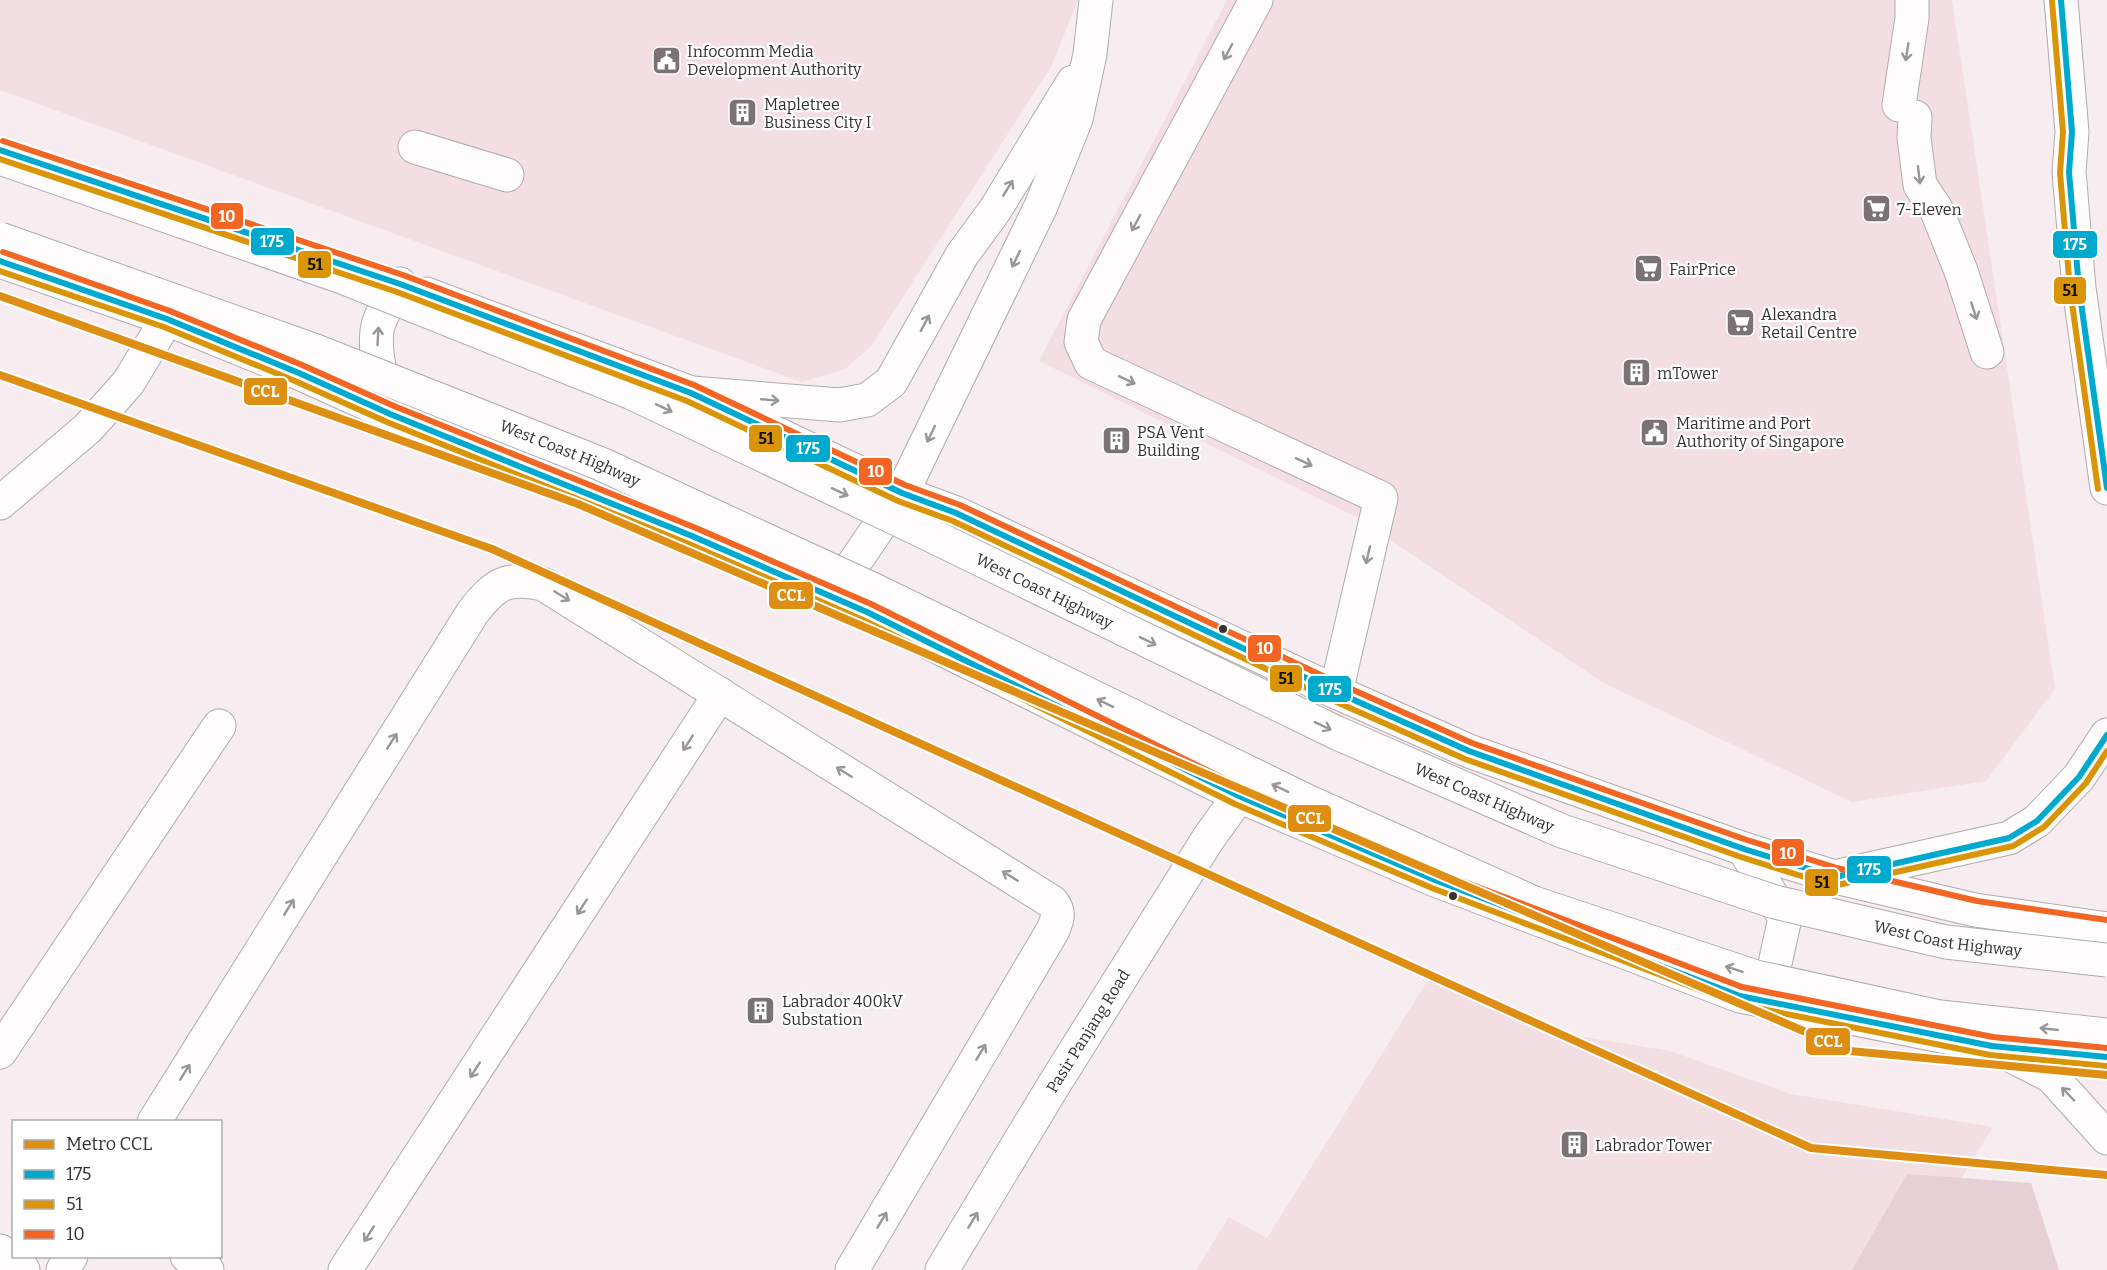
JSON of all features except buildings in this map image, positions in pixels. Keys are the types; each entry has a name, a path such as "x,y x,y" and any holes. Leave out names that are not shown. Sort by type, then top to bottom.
{"main road":[{"path":"831,597 902,493 1041,206 1076,119 1090,54 1096,0"},
{"path":"1256,0 1084,320 1081,342 1091,363 1381,498 1336,692"},
{"path":"1912,0 1908,110 1920,185 1936,208 1961,270 1988,352"},
{"path":"2061,0 2072,132 2069,172 2079,288 2107,488"},
{"path":"691,393 839,405 867,400 891,382 962,255 995,210 1090,54"},
{"path":"415,147 507,175"},
{"path":"0,150 400,284 691,393 902,493 956,513 1469,752 1744,849 1835,877 1975,910 2107,929"},
{"name":"West Coast Highway","path":"0,158 342,277 632,393 1337,733 1562,831 1775,902 1946,942 2107,960"},
{"path":"0,259 167,319 299,373 390,414 692,536 882,619 1239,796 1435,880 1740,996 1992,1046 2107,1057"},
{"name":"West Coast Highway","path":"0,259 316,351 601,464 876,591 1309,802 1534,903 1756,977 1940,1017 2107,1035"},
{"path":"390,414 378,361 377,331 382,315 400,284"},
{"path":"0,503 88,428 128,383 167,319"},
{"path":"155,1120 473,612 490,591 507,583 529,581 543,584 1052,902 1057,909 1058,918 1053,930 852,1270"},
{"path":"345,1270 720,694"},
{"path":"0,1052 219,726"},
{"path":"1835,877 2009,838 2037,821 2079,777 2107,735"},
{"name":"Pasir Panjang Road","path":"942,1270 1055,1083 1208,839 1239,796"},
{"path":"1744,849 1785,918 1767,1000"},
{"path":"1992,1046 2051,1076 2107,1138"},
{"path":"0,1251 23,1270"},
{"path":"189,1258 207,1270"}],"shaded area":[{"path":"0,0 1078,0 1052,65 872,345 845,369 802,382 0,90"},
{"path":"1227,0 1952,0 2055,689 1986,781 1852,802 1602,682 1356,517 1039,361"},
{"path":"1428,980 1536,1029 1670,1051 1791,1094 1993,1127 1905,1270 1196,1270 1229,1217 1267,1238"},
{"path":"1907,1174 2031,1183 2059,1270 1852,1270"}],"metro line":[{"name":"CCL","path":"0,296 578,504 1850,1051 2107,1075"},
{"name":"CCL","path":"0,375 492,549 1811,1148 2107,1175"}],"transit line":[{"name":"175","path":"2061,0 2072,132 2069,172 2079,288 2107,488"},
{"name":"51","path":"2052,1 2063,132 2060,173 2070,289 2098,489"},
{"name":"10","path":"3,141 403,275 694,385 905,485 960,505 1340,684 1472,743 1747,840 1837,868 1977,901 2107,920"},
{"name":"175","path":"0,150 400,284 691,393 902,493 956,513 1336,692 1469,751 1744,849 1835,877 2009,838 2037,821 2079,777 2107,735"},
{"name":"51","path":"0,159 397,292 687,401 898,501 953,521 1332,700 1465,759 1741,857 1833,886 2013,846 2044,827 2086,783 2107,751"},
{"name":"10","path":"3,252 170,311 302,365 394,406 696,528 871,604 1243,788 1438,872 1742,987 1993,1037 2107,1048"},
{"name":"175","path":"0,261 167,319 299,373 390,414 692,536 867,612 1239,796 1435,880 1740,996 1992,1046 2107,1057"},
{"name":"51","path":"0,271 164,327 387,422 689,544 863,620 1235,804 1432,888 1737,1004 1990,1055 2106,1066"}],"place":[{"name":"Infocomm Media Development Authority","path":"666,60"},
{"name":"Mapletree Business City I","path":"743,113"},
{"name":"7-Eleven","path":"1876,209"},
{"name":"FairPrice","path":"1648,269"},
{"name":"Alexandra Retail Centre","path":"1740,323"},
{"name":"mTower","path":"1636,373"},
{"name":"Maritime and Port Authority of Singapore","path":"1655,432"},
{"name":"PSA Vent Building","path":"1116,441"},
{"name":"Labrador 400kV Substation","path":"761,1010"},
{"name":"Labrador Tower","path":"1574,1145"}]}
